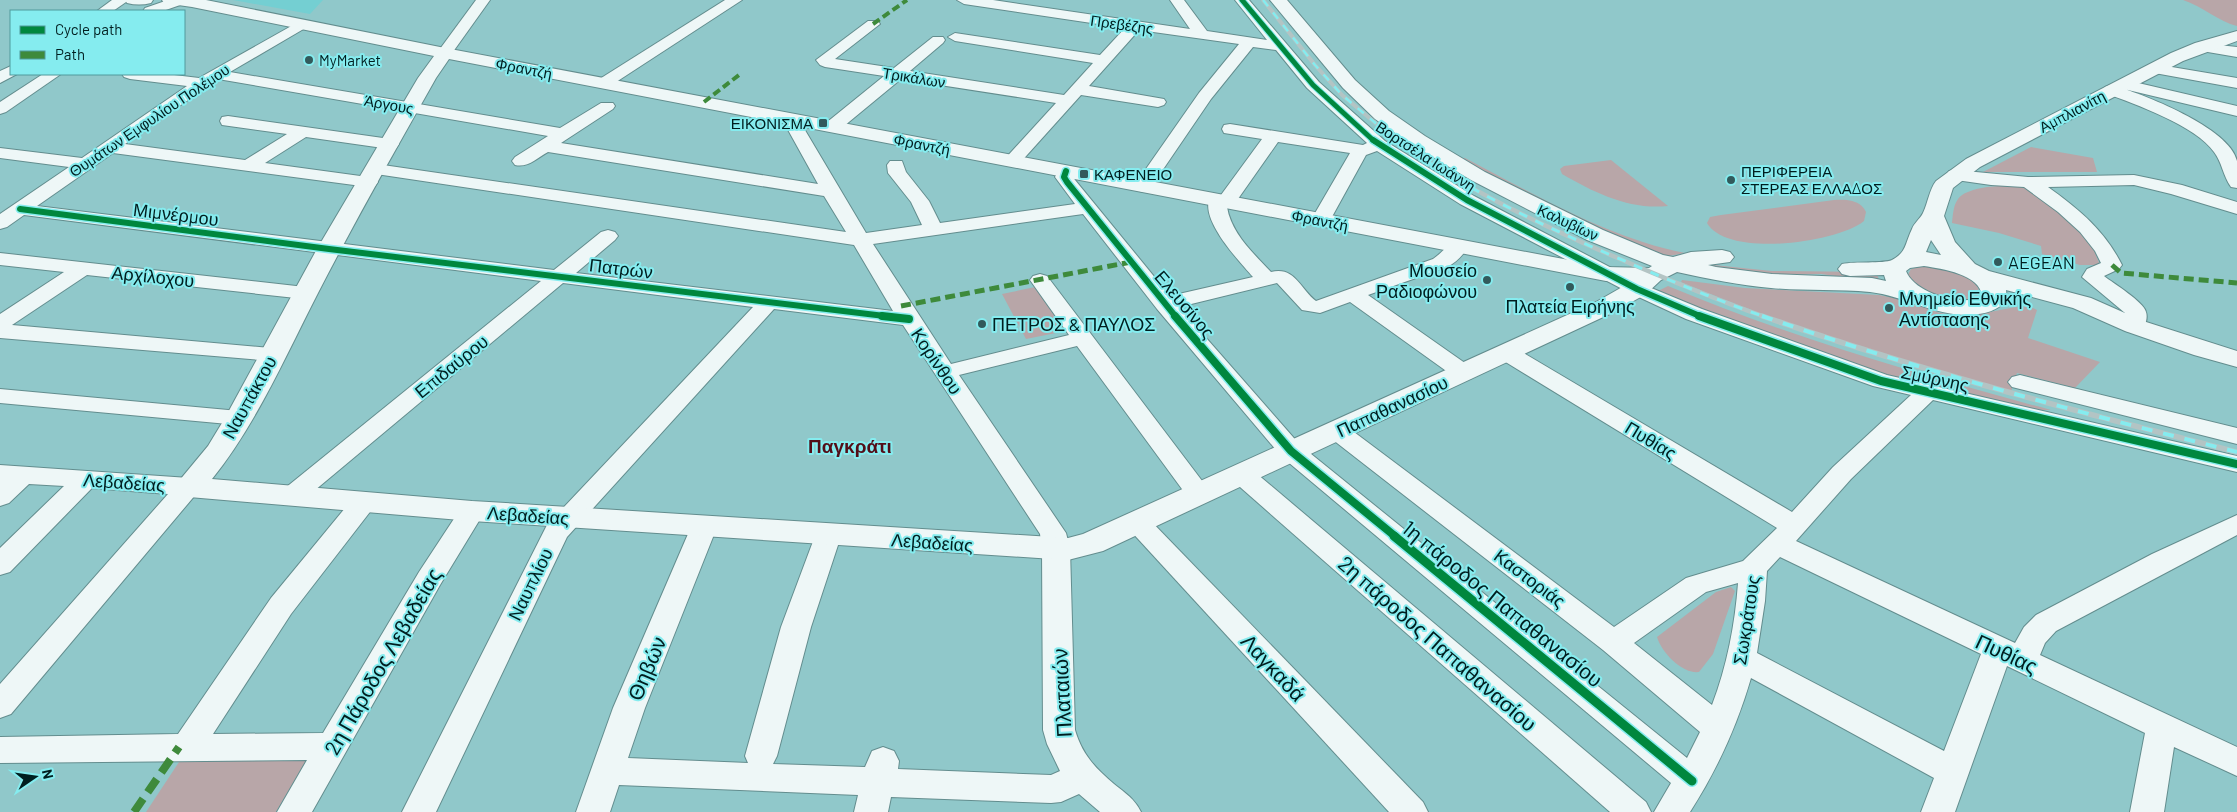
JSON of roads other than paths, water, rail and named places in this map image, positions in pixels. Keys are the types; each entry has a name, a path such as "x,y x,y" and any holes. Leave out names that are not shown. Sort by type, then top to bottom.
{"main road":[{"path":"133,0 146,0"},
{"name":"Καλυβίων","path":"1278,0 1349,84 1376,110 1460,165 1528,203 1620,246 1654,276 1872,284 1926,299"},
{"name":"Καλυβίων","path":"1294,0 1377,94 1419,126 1613,224 1666,244 1722,258 1801,268 1861,269 1932,260 2082,304 2134,326"},
{"name":"Φραντζή","path":"183,1 604,84 1459,246 1543,252 1606,274 1654,276"},
{"name":"Αμπλιανίτη","path":"1902,264 1916,249 1923,228 1933,216 1940,190 1955,175 1973,163 2154,69 2201,47 2232,41"},
{"name":"Ναυπάκτου","path":"189,486 218,452 239,418 329,249 427,78 445,53"},
{"path":"1933,216 1944,244 1994,290 1996,296 1993,301"},
{"name":"Παπαθανασίου","path":"1056,549 1092,543 1507,353 1654,276 1691,259 1722,258"},
{"path":"1902,264 1894,274 1899,283 1910,292 1942,304 1966,308 1985,306 1993,301 2021,299 2042,302 2134,326 2203,350 2237,359"},
{"path":"2203,350 2237,367"},
{"name":"Λεβαδείας","path":"189,486 568,518 1056,549"}],"street":[{"path":"106,10 122,0"},
{"path":"445,53 483,0"},
{"path":"604,84 731,0"},
{"name":"Πρεβέζης","path":"969,0 1107,22 1280,46"},
{"path":"1177,0 1203,36"},
{"name":"Βορτσέλα Ιωάννη","path":"1242,0 1280,46 1371,148 1449,190 1543,252"},
{"path":"153,10 183,1"},
{"path":"1095,7 1107,22"},
{"name":"Θυμάτων Εμφυλίου Πολέμου","path":"0,223 208,79 302,24"},
{"name":"Τρικάλων","path":"872,24 824,60 825,62 896,74 1158,102"},
{"path":"1012,161 1071,94 1135,26"},
{"path":"955,37 1104,60"},
{"path":"832,127 938,40"},
{"path":"1143,186 1204,96 1249,42"},
{"path":"2201,47 2237,52"},
{"path":"2154,69 2237,83"},
{"path":"0,109 51,75"},
{"name":"Άργους","path":"146,75 208,79 410,108 563,134"},
{"path":"2118,87 2237,111"},
{"path":"2118,87 2215,141 2222,150 2237,183"},
{"path":"521,162 607,106"},
{"name":"Κορίνθου","path":"790,119 831,192 909,319 1049,526 1055,539 1056,549"},
{"path":"228,121 390,144"},
{"path":"1230,129 1371,148"},
{"path":"247,166 303,132"},
{"path":"1266,279 1238,246 1223,224 1216,207 1274,135"},
{"path":"545,146 831,192"},
{"path":"109,147 247,166 372,175 860,240 1087,208"},
{"path":"1321,220 1359,152 1371,148"},
{"path":"0,153 84,164"},
{"path":"896,165 897,173 920,201 934,230"},
{"name":"Ελευσίνος","path":"1066,171 1064,177 1087,208 1165,304 1291,451"},
{"path":"1955,175 2028,182 2134,180 2175,189 2237,208"},
{"path":"2028,182 2072,214 2100,241 2112,265 2094,273 2092,277 2134,310 2136,313 2134,326"},
{"name":"Μιμνέρμου","path":"20,209 329,249"},
{"name":"Επιδαύρου","path":"293,495 608,236"},
{"path":"1165,304 1266,279 1284,278 1306,303 1312,306 1323,306 1440,263 1450,257 1459,246"},
{"name":"Πατρών","path":"329,249 909,319"},
{"name":"Αρχίλοχου","path":"0,259 305,293"},
{"path":"0,324 82,268"},
{"name":"Σμύρνης","path":"1654,276 1694,314 1881,381 2237,464"},
{"path":"1040,280 1199,494"},
{"path":"1352,294 1464,373"},
{"name":"Ναυπλίου","path":"419,812 550,542 568,518 770,301"},
{"path":"0,330 273,354"},
{"path":"944,372 1082,338"},
{"name":"Πυθίας","path":"1507,353 1786,535 2010,655 2237,762"},
{"path":"2020,382 2237,436"},
{"name":"Σωκράτους","path":"1671,812 1692,781 1719,729 1742,658 1752,598 1753,568 1786,535 1842,472 1927,392"},
{"path":"0,396 239,418"},
{"name":"Καστοριάς","path":"1337,431 1613,642 1719,729"},
{"name":"1η πάροδος Παπαθανασίου","path":"1291,451 1692,781"},
{"path":"0,497 11,474"},
{"name":"Λεβαδείας","path":"11,474 189,486"},
{"name":"2η πάροδος Παπαθανασίου","path":"1241,474 1634,812"},
{"path":"0,565 85,480"},
{"name":"Ναυπάκτου","path":"0,705 189,486"},
{"path":"188,746 281,606 364,502"},
{"name":"2η Πάροδος Λεβαδείας","path":"294,812 429,579 472,511"},
{"name":"Λαγκαδά","path":"1137,522 1410,812"},
{"path":"1938,812 1954,772 2010,655 2031,640 2046,623 2162,561 2237,524"},
{"name":"Θηβών","path":"593,812 629,708 704,527"},
{"path":"761,756 796,627 828,536"},
{"name":"Πλαταιών","path":"1056,549 1059,730 1066,755 1082,775 1124,812"},
{"path":"1613,642 1696,585 1753,568"},
{"path":"1742,658 1954,772"},
{"path":"2147,812 2162,726"},
{"path":"0,750 188,746 333,746"},
{"path":"606,771 878,785 1051,789 1061,788 1082,775"}],"railway":[{"path":"1263,0 1315,65 1342,95 1397,141"},
{"path":"1395,140 1471,188 1551,228 1665,278 1765,317"},
{"path":"1762,316 1821,336 1998,389 2237,452"}],"place":[{"name":"MyMarket","path":"309,60"},
{"name":"ΕΙΚΟΝΙΣΜΑ","path":"823,123"},
{"name":"ΚΑΦΕΝΕΙΟ","path":"1084,174"},
{"name":"ΠΕΡΙΦΕΡΕΙΑ ΣΤΕΡΕΑΣ ΕΛΛΑΔΟΣ","path":"1731,180"},
{"name":"AEGEAN","path":"1998,262"},
{"name":"Μουσείο Ραδιοφώνου","path":"1487,280"},
{"name":"Πλατεία Ειρήνης","path":"1570,287"},
{"name":"Μνημείο Εθνικής Αντίστασης","path":"1889,308"},
{"name":"ΠΕΤΡΟΣ & ΠΑΥΛΟΣ","path":"982,324"}],"district":[{"name":"Παγκράτι","path":"850,445"}]}
